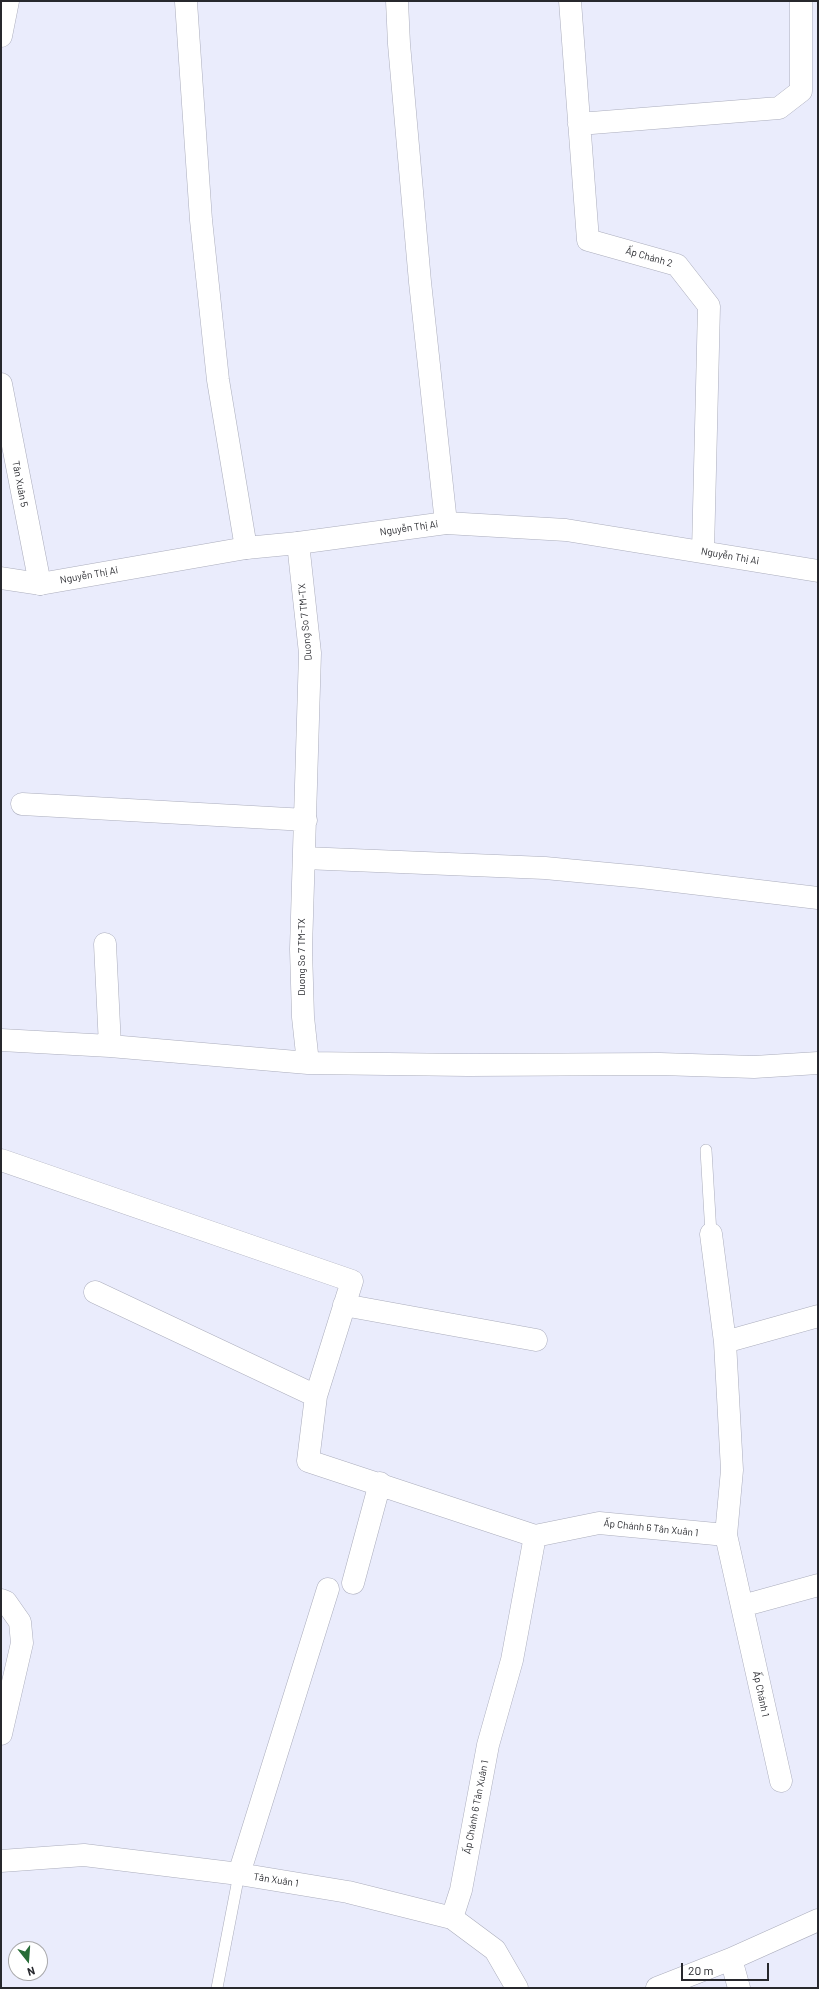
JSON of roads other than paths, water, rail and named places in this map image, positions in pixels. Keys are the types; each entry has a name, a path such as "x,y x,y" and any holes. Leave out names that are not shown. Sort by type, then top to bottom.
{"street":[{"path":"1,33 8,1"},
{"path":"397,1 399,44 420,282 446,523"},
{"name":"Ấp Chánh 2","path":"570,1 588,240 677,265 709,306 703,551"},
{"path":"579,124 779,108 801,91 800,1"},
{"path":"186,2 201,220 218,373 246,548"},
{"name":"Tân Xuân 5","path":"1,384 40,584"},
{"name":"Nguyễn Thị Ai","path":"1,578 40,584 246,548 298,544 446,523 566,530 703,551 818,571"},
{"name":"Duong So 7 TM-TX","path":"298,544 310,653 301,949 303,1017 308,1063"},
{"path":"22,804 306,820"},
{"path":"304,858 545,868 641,877 818,898"},
{"path":"105,944 110,1046"},
{"path":"1,1040 110,1046 308,1063 468,1065 660,1064 754,1067 818,1063"},
{"path":"1,1160 352,1281 316,1396 308,1460 535,1536"},
{"path":"711,1234 725,1342 732,1470 726,1535"},
{"path":"95,1292 316,1396"},
{"path":"344,1305 536,1340"},
{"path":"725,1342 818,1316"},
{"path":"353,1583 380,1483"},
{"name":"Ấp Chánh 6 Tân Xuân 1","path":"452,1918 461,1890 488,1745 512,1660 535,1536 599,1523 726,1535"},
{"name":"Ấp Chánh 1","path":"726,1535 781,1781"},
{"path":"742,1606 818,1585"},
{"path":"239,1874 328,1590"},
{"path":"1,1600 6,1602 20,1622 22,1643 1,1734"},
{"name":"Tân Xuân 1","path":"1,1861 84,1855 239,1874 348,1892 452,1918 496,1950 517,1988"},
{"path":"658,1988 731,1959 818,1920"},
{"path":"731,1959 739,1988"}],"lane":[{"path":"706,1150 711,1234"},
{"path":"217,1988 239,1874"}]}
